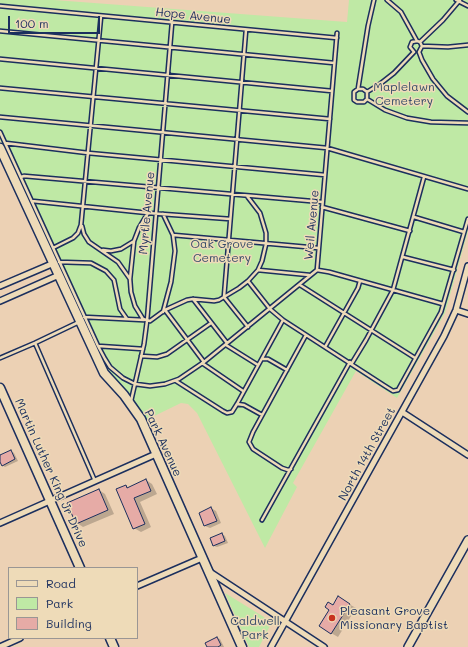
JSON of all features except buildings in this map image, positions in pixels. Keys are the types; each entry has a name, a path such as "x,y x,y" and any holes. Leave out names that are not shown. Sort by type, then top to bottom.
{"main road":[{"name":"Park Avenue","path":"2,145 56,262 59,275 82,319 104,372 130,403 141,419 242,647"},
{"name":"Martin Luther King Jr Drive","path":"0,388 80,567"},
{"path":"408,647 468,540"}],"street":[{"path":"0,286 56,262"},
{"name":"North 14th Street","path":"271,647 444,336 456,310 468,266"},
{"path":"0,301 59,275"},
{"path":"456,310 468,314"},
{"path":"402,412 468,455"},
{"path":"0,523 156,454"},
{"path":"138,586 202,558"},
{"path":"209,572 324,647"},
{"path":"0,647 18,639"}],"lane":[{"path":"367,99 364,102 357,102 354,100 354,92 358,89 374,0"},
{"path":"388,0 397,7 405,17 417,40 422,46"},
{"path":"420,42 443,20 458,0 468,6"},
{"name":"Hope Avenue","path":"0,6 337,38"},
{"path":"53,248 73,238 78,233 81,225 101,16"},
{"name":"Myrtle Avenue","path":"130,403 143,349 161,160 172,22"},
{"path":"246,30 224,297 248,327"},
{"path":"0,31 334,63"},
{"name":"Weil Avenue","path":"135,384 158,386 185,376 227,344 317,270 337,33"},
{"path":"414,52 410,47 412,42 417,40"},
{"path":"422,46 448,47 468,44"},
{"path":"419,52 422,46"},
{"path":"367,92 394,73 414,52 419,52"},
{"path":"419,52 426,68 438,85 452,100 468,112"},
{"path":"0,59 332,91"},
{"path":"0,88 330,119"},
{"path":"358,89 363,89 367,92"},
{"path":"367,92 367,99"},
{"path":"367,99 385,110 407,118 431,122 468,123"},
{"path":"0,117 327,148 468,189"},
{"path":"0,132 2,145 21,177 53,248 56,262 82,319 110,367 123,378 135,384"},
{"path":"2,145 325,176"},
{"path":"21,177 24,176 322,202"},
{"path":"262,520 351,363 372,330 393,290 424,176"},
{"path":"0,358 35,343 82,319 150,321 164,311 187,300 193,299 214,302 224,297 248,281 258,270 266,244 266,233 260,213 247,196"},
{"path":"32,201 83,205 148,213 230,219"},
{"path":"322,207 410,231"},
{"path":"146,321 138,313 135,306 131,292 130,279 134,241 139,228 148,213"},
{"path":"163,214 173,235 175,251 172,275 164,311"},
{"path":"414,217 464,232"},
{"path":"248,281 270,309 283,320 393,391 398,390 436,321 443,304 468,219"},
{"path":"81,225 89,242 118,262 130,279"},
{"path":"173,235 318,248"},
{"path":"101,250 111,251 121,249 134,241"},
{"path":"403,257 454,270"},
{"path":"56,262 91,263 106,272 114,280 120,309 127,320"},
{"path":"258,270 310,275"},
{"path":"317,270 443,304"},
{"path":"325,347 358,288 360,281"},
{"path":"300,285 416,358"},
{"path":"193,299 227,344 258,365"},
{"path":"164,311 187,339 203,362 244,391"},
{"path":"175,380 223,411 230,413 237,404 283,320"},
{"path":"142,356 157,357 164,355 211,323"},
{"path":"292,468 288,470 282,468 250,445 250,438 306,335"},
{"path":"35,343 95,481"},
{"path":"98,346 143,349"},
{"path":"262,359 268,359 287,370"},
{"path":"237,404 244,405 262,415"}],"green space":[{"name":"Oak Grove Cemetery","path":"0,0 54,0 347,22 349,0 468,0 468,231 445,313 397,398 356,371 293,483 297,487 265,548 197,413 188,404 181,403 146,420 129,393 116,381 100,358 0,140"},
{"name":"Caldwell Park","path":"225,593 272,622 259,647 249,647"}],"place":[{"name":"Pleasant Grove Missionary Baptist","path":"332,618"}],"park label":[{"name":"Maplelawn Cemetery","path":"404,94"}]}
